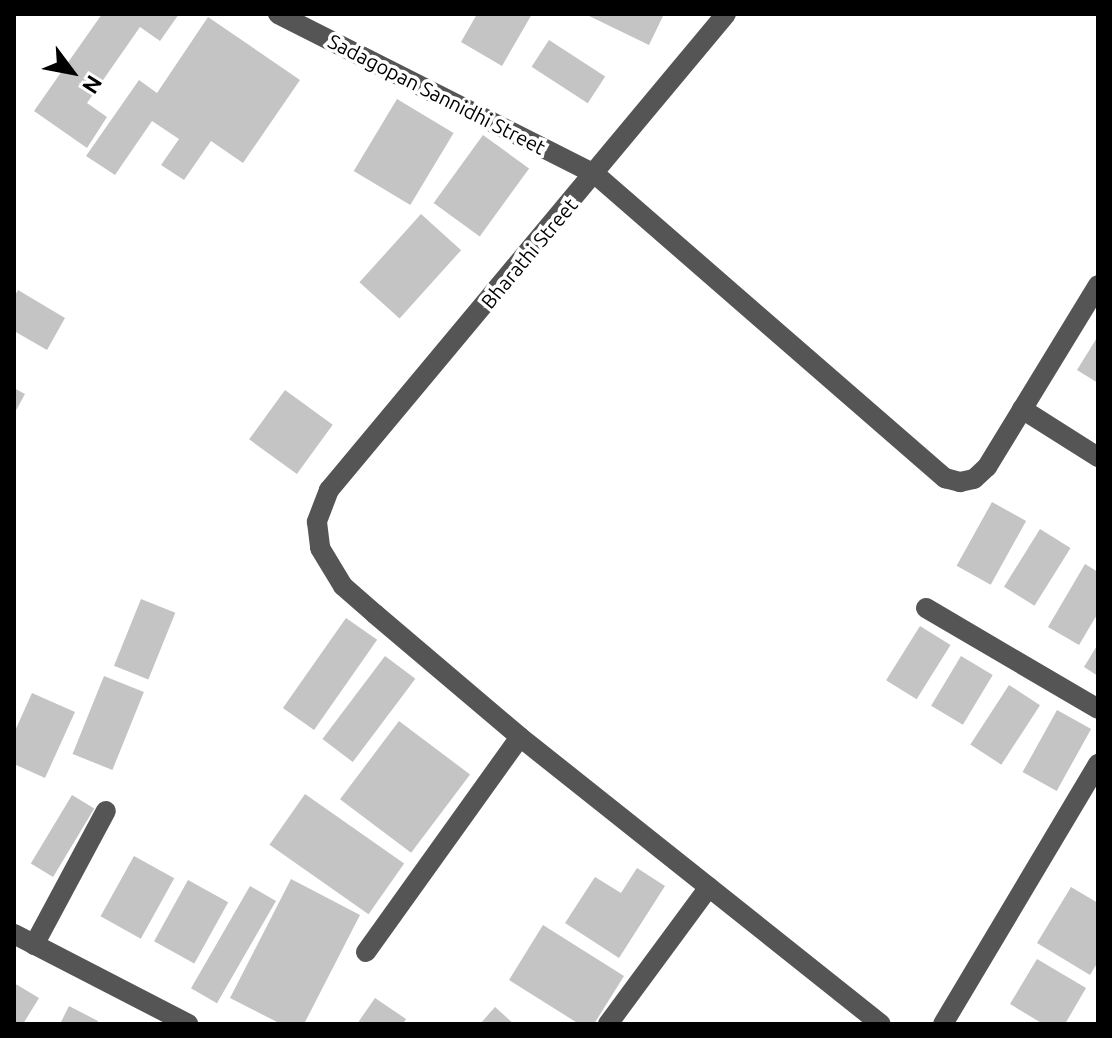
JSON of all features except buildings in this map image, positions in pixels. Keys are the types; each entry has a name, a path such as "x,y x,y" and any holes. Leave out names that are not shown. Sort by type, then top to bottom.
{"street":[{"name":"Sadagopan Sannidhi Street","path":"278,14 595,174 945,478 960,482 974,479 987,467 1022,409"},
{"name":"Bharathi Street","path":"520,737 343,586 320,548 317,522 329,490 726,14"},
{"path":"1098,285 1022,409 1098,457"},
{"path":"926,608 1098,709"},
{"path":"366,952 520,737 881,1024"},
{"path":"943,1024 1098,764"},
{"path":"34,945 106,811"},
{"path":"608,1024 709,887"},
{"path":"14,934 188,1024"}]}
